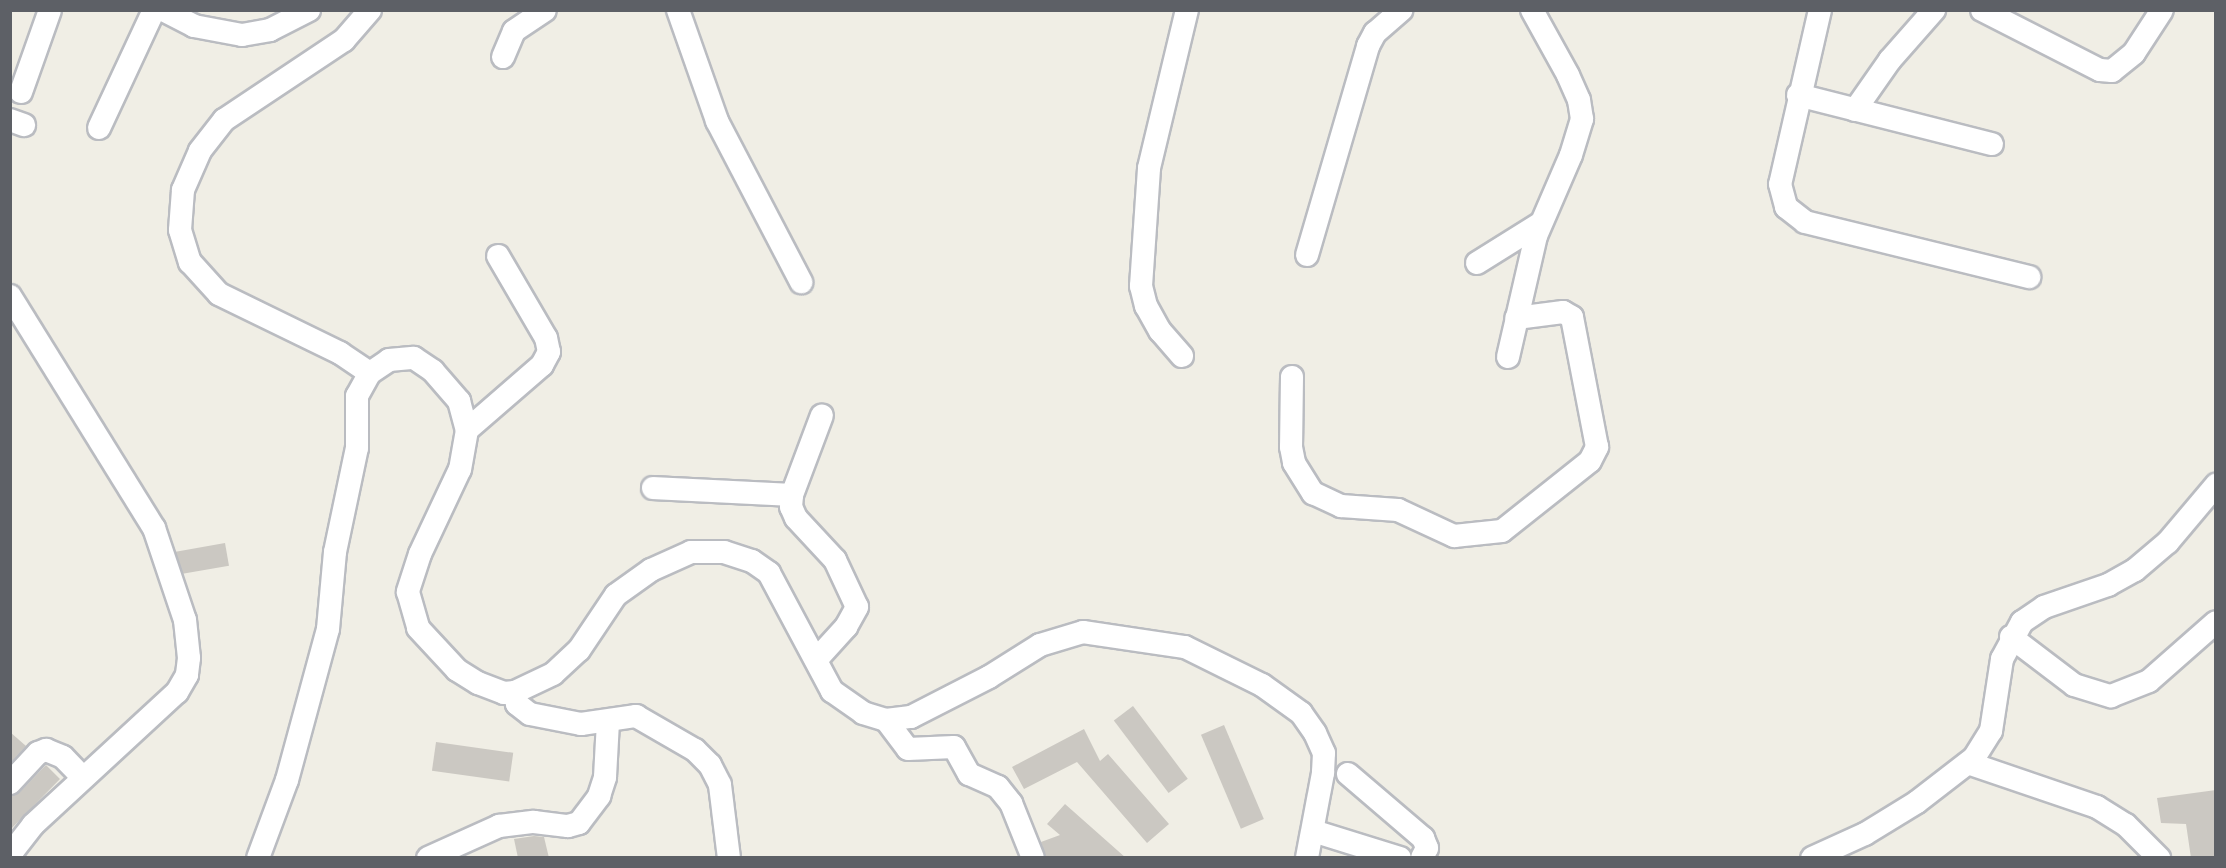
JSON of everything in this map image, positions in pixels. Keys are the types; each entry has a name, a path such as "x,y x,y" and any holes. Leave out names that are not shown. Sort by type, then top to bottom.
{"street":[{"path":"21,92 50,10"},
{"path":"99,128 154,10"},
{"path":"164,10 195,26 242,36 270,30 309,10"},
{"path":"370,10 344,40 224,120 200,152 183,190 180,230 190,262 219,294 340,353 370,373"},
{"path":"503,57 514,31 545,10"},
{"path":"678,10 717,121 801,282"},
{"path":"1182,356 1160,332 1146,306 1141,286 1149,168 1187,10"},
{"path":"1307,255 1368,46 1376,33 1401,10"},
{"path":"1508,357 1540,223 1571,155 1582,119 1579,100 1568,75 1532,10"},
{"path":"1820,10 1798,95 1779,184 1780,197 1793,215 1805,222 2029,277"},
{"path":"1855,110 1890,60 1934,10"},
{"path":"1982,10 2100,70 2112,71 2134,53 2162,10"},
{"path":"1798,95 1992,144"},
{"path":"1477,263 1540,223"},
{"path":"467,430 542,365 549,352 546,338 498,256"},
{"path":"10,296 144,508 162,548 185,620 187,675 177,692 33,825 10,854"},
{"path":"1292,377 1291,447 1294,463 1312,493 1341,506 1398,510 1454,536 1502,531 1590,461 1597,447 1572,316 1563,312 1516,318"},
{"path":"258,858 283,790 328,629 335,552 357,448 357,396 370,373 390,360 414,358 433,370 459,401 467,430 460,469 420,554 408,592 418,628 457,670 478,683 504,693 515,692 554,674 579,650 616,595 651,570 692,552 724,552 752,561 769,573 832,691 845,703 886,720 911,717 989,677 1040,645 1083,632 1185,647 1262,685 1301,713 1315,733 1324,753 1307,858"},
{"path":"816,660 846,627 857,607 835,560 796,518 792,495 822,415"},
{"path":"1812,858 1865,834 1917,802 1968,764 1986,744 1991,731 2001,659 2011,637 2022,622 2044,607 2108,585 2144,563 2168,542 2216,485"},
{"path":"653,488 792,495"},
{"path":"2011,637 2074,685 2111,696 2149,681 2216,622"},
{"path":"515,692 517,704 531,714 581,724 636,716 695,750 710,765 720,784 729,858"},
{"path":"886,720 908,749 954,747 969,774 998,787 1011,803 1033,858"},
{"path":"428,858 499,826 534,822 568,826 579,823 599,796 605,777 608,721"},
{"path":"10,783 38,753 46,750 63,757 83,778"},
{"path":"1968,764 2097,807 2126,825 2159,858"},
{"path":"1348,774 1423,838 1427,848 1422,858"},
{"path":"1313,831 1400,858"}],"building":[{"path":"225,543 229,566 180,574 176,552"},
{"path":"1133,706 1188,779 1169,793 1114,720"},
{"path":"1224,725 1264,819 1241,829 1201,735"},
{"path":"1084,729 1100,761 1108,754 1169,824 1147,843 1077,762 1024,789 1012,767"},
{"path":"10,732 26,746 10,763"},
{"path":"436,742 513,753 509,782 432,771"},
{"path":"46,765 60,779 10,830 10,796 20,792"},
{"path":"2216,790 2216,858 2191,858 2186,824 2161,823 2157,798"},
{"path":"1065,804 1126,858 1046,858 1041,842 1060,835 1047,824"},
{"path":"544,837 549,858 518,858 514,839"}]}
